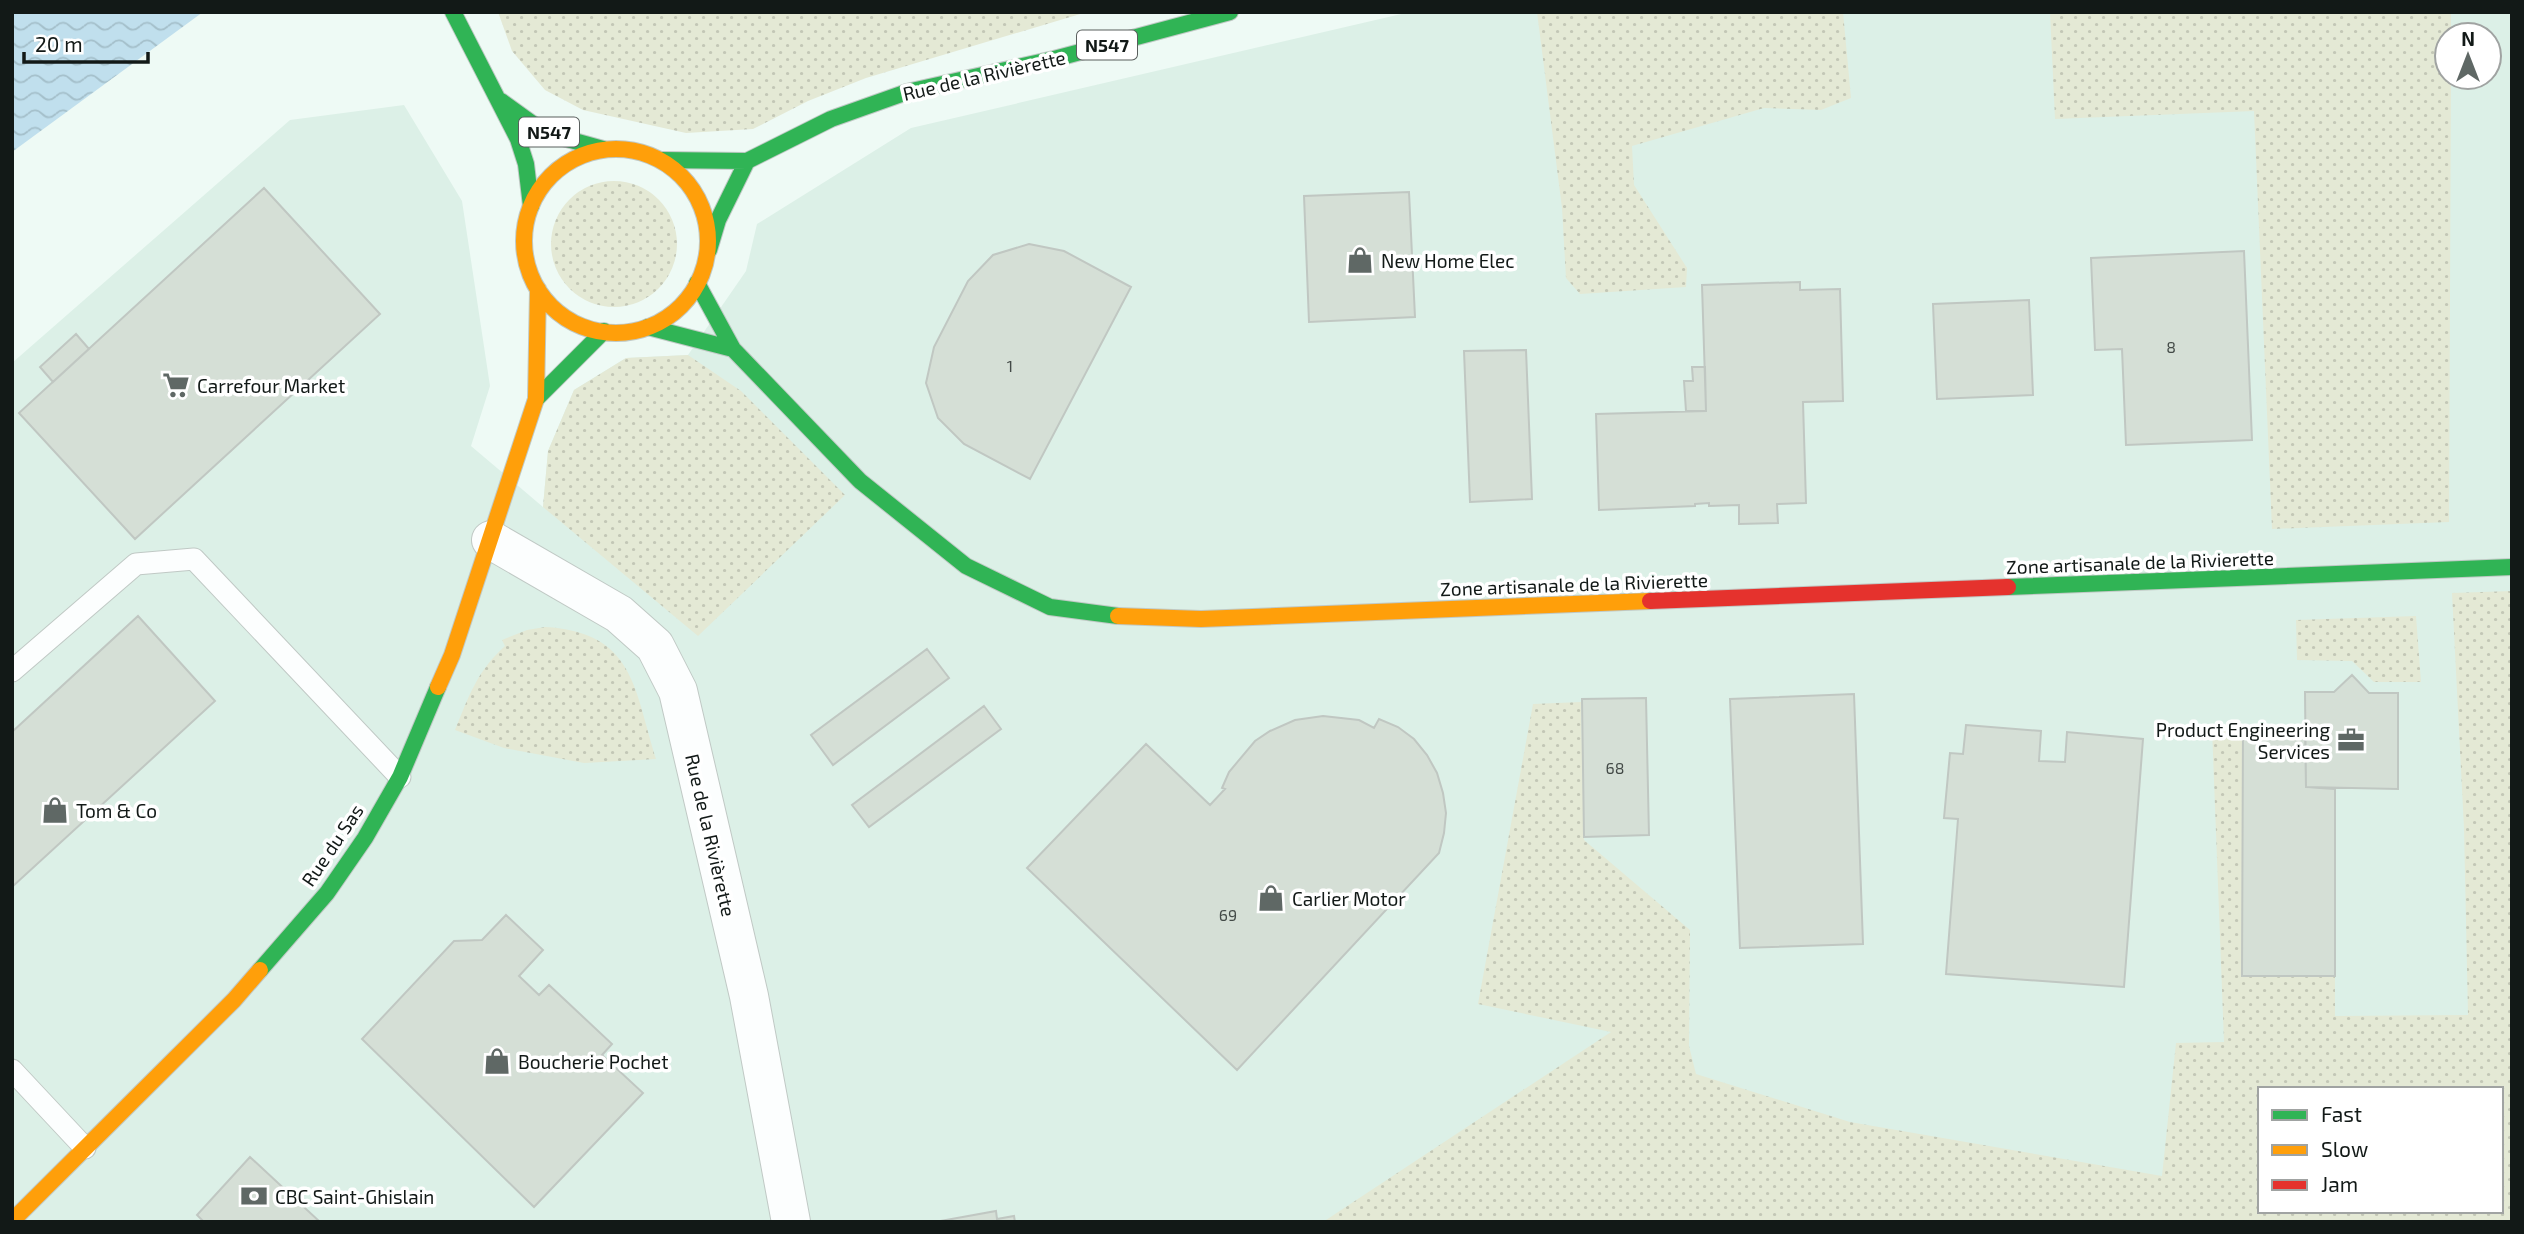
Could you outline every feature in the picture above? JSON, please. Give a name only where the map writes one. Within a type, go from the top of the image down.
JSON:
[{"type":"street","name":"N547","points":[[453,12],[474,56],[502,101],[525,159],[531,206]]},
{"type":"street","name":"Rue de la Rivièrette","points":[[661,160],[747,161],[831,119],[907,92],[1054,59],[1230,12]]},
{"type":"street","name":"N547","points":[[502,101],[537,127],[603,149]]},
{"type":"street","points":[[706,259],[708,233],[700,203],[684,178],[661,160],[633,150],[603,149],[574,158],[550,176],[534,197],[526,222],[524,249],[530,275],[544,298],[563,317],[590,329],[620,333],[648,327],[674,312],[694,290],[706,259],[718,220],[747,161]]},
{"type":"street","name":"Zone artisanale de la Rivierette","points":[[697,283],[733,349],[860,481],[966,566],[1050,607],[1132,618],[1253,617],[2512,568]]},
{"type":"street","name":"Rue du Sas","points":[[12,1221],[233,1000],[327,893],[365,838],[400,777],[452,655],[536,399],[538,289]]},
{"type":"street","points":[[648,327],[733,349]]},
{"type":"street","name":"Rue du Sas","points":[[536,399],[604,331]]},
{"type":"street","name":"Rue de la Rivièrette","points":[[491,540],[619,614],[655,646],[678,691],[749,996],[791,1222]]},
{"type":"lane","points":[[12,671],[136,564],[194,559],[400,777]]},
{"type":"lane","points":[[12,1070],[85,1148]]},
{"type":"shaded area","points":[[498,12],[1087,12],[866,78],[808,101],[753,129],[686,133],[583,110],[545,90],[512,51]]},
{"type":"shaded area","points":[[1410,12],[2512,12],[2512,1222],[12,1222],[12,363],[290,120],[404,105],[462,201],[490,386],[471,446],[543,507],[548,451],[574,390],[626,358],[688,355],[746,271],[757,224],[911,128]]},
{"type":"shaded area","points":[[1537,12],[1843,12],[1851,98],[1821,110],[1764,108],[1632,146],[1634,185],[1687,268],[1686,287],[1580,294],[1566,278],[1562,208]]},
{"type":"shaded area","points":[[2050,12],[2451,12],[2451,21],[2433,21],[2433,91],[2451,91],[2449,522],[2272,529],[2254,111],[2055,119]]},
{"type":"shaded area","points":[[614,181],[638,186],[658,200],[672,220],[677,244],[672,268],[658,288],[638,302],[614,307],[590,302],[570,288],[556,268],[551,244],[556,220],[570,200],[590,186]]},
{"type":"shaded area","points":[[688,355],[741,391],[845,495],[698,636],[543,507],[548,451],[574,390],[626,358]]},
{"type":"shaded area","points":[[2512,591],[2512,1222],[1323,1222],[1611,1032],[1478,1004],[1533,704],[1581,702],[1584,840],[1690,930],[1689,1046],[1696,1074],[1850,1122],[2162,1176],[2176,1043],[2224,1042],[2212,728],[2243,728],[2243,976],[2335,976],[2335,1016],[2468,1015],[2464,828],[2452,593]]},
{"type":"shaded area","points":[[2416,616],[2421,682],[2374,682],[2352,661],[2297,660],[2296,620]]},
{"type":"shaded area","points":[[545,627],[574,631],[597,640],[613,652],[626,668],[635,687],[656,759],[584,763],[504,748],[455,730],[481,675],[505,646],[502,640],[527,630]]},
{"type":"water","points":[[12,12],[203,12],[12,152]]},
{"type":"building","name":"Carrefour Market","points":[[264,188],[380,314],[135,539],[19,413]]},
{"type":"building","points":[[1409,192],[1415,317],[1309,322],[1304,196]]},
{"type":"building","points":[[1029,244],[1064,251],[1131,287],[1030,479],[964,444],[938,418],[926,383],[934,347],[968,281],[993,255]]},
{"type":"building","points":[[2244,251],[2252,440],[2126,445],[2122,349],[2095,350],[2091,258]]},
{"type":"building","points":[[1800,282],[1800,290],[1840,289],[1843,401],[1803,402],[1806,503],[1777,504],[1778,523],[1739,524],[1739,505],[1709,506],[1709,503],[1695,506],[1599,510],[1596,414],[1706,411],[1702,285]]},
{"type":"building","points":[[2029,300],[2033,395],[1937,399],[1933,304]]},
{"type":"building","points":[[76,334],[89,349],[53,382],[40,367]]},
{"type":"building","points":[[1526,350],[1532,499],[1470,502],[1464,351]]},
{"type":"building","points":[[1692,367],[1705,367],[1706,411],[1686,411],[1684,381],[1693,381]]},
{"type":"building","name":"Tom & Co","points":[[138,616],[215,701],[12,887],[12,732]]},
{"type":"building","points":[[927,649],[949,678],[833,765],[811,735]]},
{"type":"building","points":[[2352,675],[2369,693],[2398,693],[2398,789],[2306,787],[2305,692],[2334,692]]},
{"type":"building","points":[[1854,694],[1863,944],[1740,948],[1730,699]]},
{"type":"building","points":[[1646,698],[1649,835],[1584,837],[1582,699]]},
{"type":"building","points":[[984,706],[1001,729],[869,827],[852,805]]},
{"type":"building","points":[[1323,716],[1359,720],[1374,728],[1379,719],[1398,727],[1414,739],[1437,773],[1446,813],[1444,833],[1439,853],[1237,1070],[1027,868],[1146,744],[1210,805],[1225,789],[1222,788],[1229,772],[1255,741],[1295,720]]},
{"type":"building","points":[[1966,725],[2041,731],[2039,761],[2065,762],[2067,732],[2143,739],[2124,987],[1946,974],[1958,819],[1944,818],[1950,753],[1963,754]]},
{"type":"building","points":[[2305,727],[2306,787],[2335,789],[2335,976],[2242,976],[2243,728]]},
{"type":"building","name":"Boucherie Pochet","points":[[506,915],[543,950],[519,976],[539,995],[549,985],[612,1044],[602,1055],[643,1093],[534,1207],[362,1039],[454,941],[482,940]]},
{"type":"building","name":"CBC Saint-Ghislain","points":[[250,1157],[320,1222],[204,1222],[197,1215]]},
{"type":"building","points":[[996,1211],[997,1219],[1014,1216],[1015,1222],[935,1222]]},
{"type":"traffic: fast","points":[[453,12],[518,139],[526,164],[531,206]]},
{"type":"traffic: fast","points":[[661,160],[747,161],[831,119],[907,92],[1054,59],[1230,12]]},
{"type":"traffic: fast","points":[[501,101],[537,127],[560,137],[603,149]]},
{"type":"traffic: fast","points":[[709,250],[718,220],[747,161]]},
{"type":"traffic: fast","points":[[697,283],[733,349],[860,481],[966,566],[1050,607],[1118,616]]},
{"type":"traffic: fast","points":[[648,327],[733,349]]},
{"type":"traffic: fast","points":[[536,399],[604,331]]},
{"type":"traffic: fast","points":[[2008,587],[2512,567]]},
{"type":"traffic: fast","points":[[260,970],[327,893],[365,838],[400,777],[438,687]]},
{"type":"traffic: slow","points":[[616,149],[651,156],[681,176],[701,206],[708,241],[701,276],[681,306],[651,326],[616,333],[581,326],[551,306],[531,276],[524,241],[531,206],[551,176],[581,156],[616,149]]},
{"type":"traffic: slow","points":[[438,687],[452,655],[536,399],[538,289]]},
{"type":"traffic: slow","points":[[1118,616],[1201,619],[1650,601]]},
{"type":"traffic: slow","points":[[12,1221],[234,1000],[260,970]]},
{"type":"traffic: jam","points":[[1650,601],[2008,587]]},
{"type":"place","name":"New Home Elec","points":[[1360,260]]},
{"type":"place","name":"Carrefour Market","points":[[176,385]]},
{"type":"place","name":"Product Engineering Services","points":[[2351,740]]},
{"type":"place","name":"Tom & Co","points":[[55,810]]},
{"type":"place","name":"Carlier Motor","points":[[1271,898]]},
{"type":"place","name":"Boucherie Pochet","points":[[497,1061]]},
{"type":"place","name":"CBC Saint-Ghislain","points":[[254,1196]]}]
